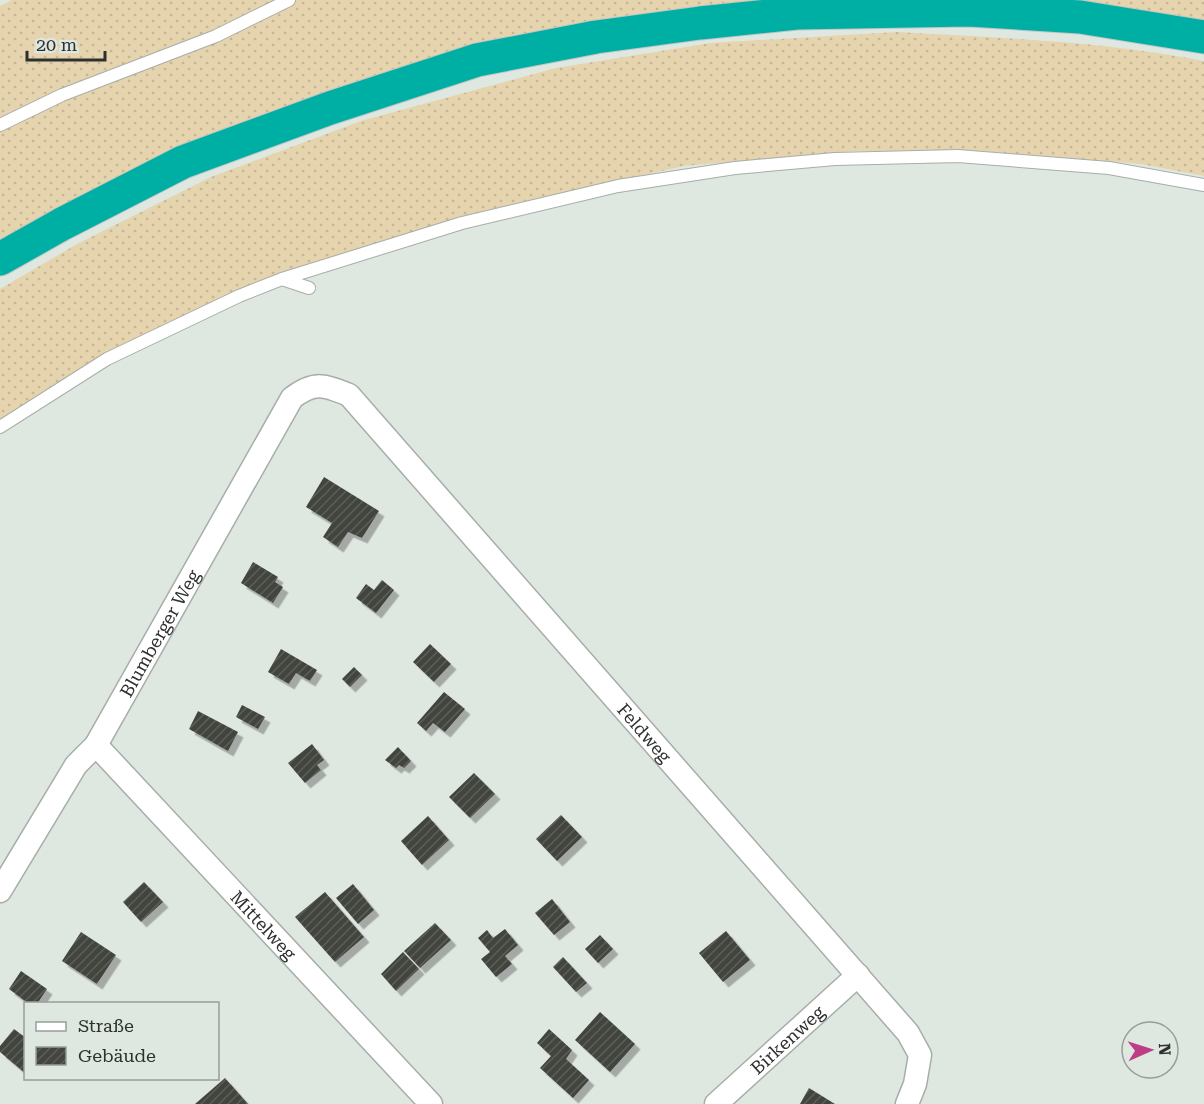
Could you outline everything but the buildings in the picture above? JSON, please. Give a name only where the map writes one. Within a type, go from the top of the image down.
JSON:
[{"type":"highway","points":[[0,259],[62,224],[183,162],[330,108],[477,60],[585,39],[700,23],[797,13],[969,10],[1080,17],[1204,37]]},
{"type":"street","name":"Blumberger Weg","points":[[0,891],[76,765],[96,746],[292,399],[303,390],[324,385]]},
{"type":"street","name":"Feldweg","points":[[324,385],[349,395],[908,1033],[920,1055],[915,1084],[907,1104]]},
{"type":"street","name":"Mittelweg","points":[[96,746],[431,1104]]},
{"type":"street","name":"Birkenweg","points":[[716,1104],[858,975]]},
{"type":"lane","points":[[0,125],[62,95],[216,36],[288,0]]},
{"type":"lane","points":[[0,427],[107,359],[239,296],[282,279],[462,223],[618,186],[735,168],[835,159],[958,156],[1109,168],[1204,185]]},
{"type":"lane","points":[[282,279],[309,288]]},
{"type":"shaded area","points":[[12,0],[792,0],[574,27],[0,245],[0,6]]},
{"type":"shaded area","points":[[1019,0],[1204,0],[1204,22]]},
{"type":"shaded area","points":[[897,32],[1090,45],[1204,61],[1204,176],[1141,164],[981,151],[853,151],[684,166],[541,198],[282,272],[101,356],[0,420],[0,289],[77,244],[211,177],[361,121],[556,68],[711,43]]}]
